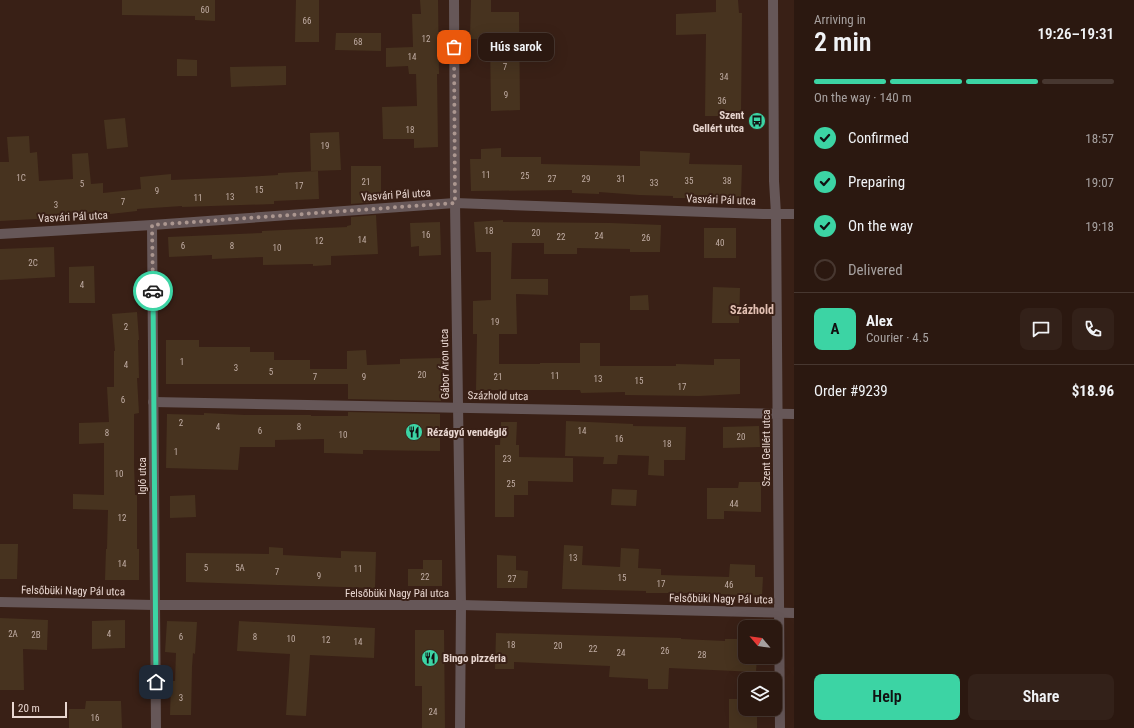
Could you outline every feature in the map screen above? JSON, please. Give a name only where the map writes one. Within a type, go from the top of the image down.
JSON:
[{"type":"street","name":"Gábor Áron utca","points":[[454,0],[455,203],[461,605],[460,728]]},
{"type":"street","name":"Szent Gellért utca","points":[[773,0],[780,728]]},
{"type":"street","name":"Vasvári Pál utca","points":[[0,234],[152,225],[455,203],[794,214]]},
{"type":"street","name":"Igló utca","points":[[152,225],[156,728]]},
{"type":"street","name":"Százhold utca","points":[[153,402],[794,414]]},
{"type":"street","name":"Felsőbüki Nagy Pál utca","points":[[0,602],[154,605],[461,605],[794,613]]},
{"type":"building","points":[[122,0],[215,0],[215,21],[195,20],[195,16],[122,15]]},
{"type":"building","points":[[296,0],[319,0],[319,42],[295,42]]},
{"type":"building","points":[[420,0],[438,0],[438,147],[414,148],[414,139],[383,139],[382,107],[417,106],[416,74],[409,74],[408,66],[386,67],[386,48],[413,47],[412,14],[421,14]]},
{"type":"building","points":[[471,0],[491,0],[491,12],[519,12],[520,110],[491,111],[490,39],[470,39]]},
{"type":"building","points":[[716,0],[738,0],[739,13],[742,13],[741,116],[705,116],[706,34],[676,35],[676,14],[716,12]]},
{"type":"building","points":[[336,33],[381,33],[381,51],[335,50]]},
{"type":"building","points":[[177,59],[197,60],[197,76],[177,76]]},
{"type":"building","points":[[286,66],[286,85],[231,87],[230,67]]},
{"type":"building","points":[[125,118],[128,147],[107,149],[104,120]]},
{"type":"building","points":[[339,132],[341,170],[311,171],[310,133]]},
{"type":"building","points":[[29,136],[30,153],[37,152],[39,181],[73,179],[72,154],[88,153],[91,184],[103,183],[103,193],[141,189],[140,177],[171,174],[171,180],[278,175],[278,173],[318,171],[319,199],[274,201],[274,204],[182,206],[137,209],[137,211],[110,214],[110,212],[71,215],[71,217],[0,221],[0,162],[9,162],[7,137]]},
{"type":"building","points":[[501,148],[501,157],[541,157],[541,164],[640,166],[640,151],[690,153],[689,164],[742,165],[741,198],[673,198],[673,196],[599,192],[599,194],[572,193],[572,190],[471,191],[470,159],[481,159],[481,149]]},
{"type":"building","points":[[351,166],[381,166],[381,198],[376,198],[376,202],[351,204]]},
{"type":"building","points":[[376,215],[378,254],[331,256],[331,265],[263,265],[263,257],[212,259],[212,255],[169,257],[168,237],[262,233],[262,231],[347,227],[351,225],[351,217]]},
{"type":"building","points":[[503,220],[503,222],[661,225],[660,252],[630,252],[630,249],[577,248],[577,254],[544,254],[544,243],[512,243],[511,279],[548,279],[548,295],[516,294],[517,334],[499,334],[499,364],[580,363],[580,343],[600,343],[600,366],[676,366],[676,364],[714,365],[714,359],[740,359],[740,394],[699,396],[625,395],[625,392],[581,393],[580,390],[476,390],[477,334],[473,334],[473,301],[491,300],[491,252],[476,252],[474,222]]},
{"type":"building","points":[[440,222],[441,255],[419,256],[419,246],[411,247],[410,223]]},
{"type":"building","points":[[704,228],[736,228],[736,258],[704,258]]},
{"type":"building","points":[[54,247],[55,277],[0,280],[0,249]]},
{"type":"building","points":[[94,266],[95,303],[69,303],[69,267]]},
{"type":"building","points":[[713,287],[740,288],[739,323],[712,323]]},
{"type":"building","points":[[648,295],[649,310],[630,310],[630,296]]},
{"type":"building","points":[[137,312],[139,340],[139,378],[137,378],[139,413],[134,414],[134,464],[135,495],[137,495],[137,549],[139,549],[139,580],[105,580],[108,510],[73,509],[73,494],[104,495],[104,443],[79,444],[79,423],[109,422],[107,387],[114,387],[115,351],[112,314]]},
{"type":"building","points":[[166,340],[199,340],[199,347],[250,347],[250,352],[274,352],[274,360],[310,360],[310,369],[347,369],[347,351],[366,350],[367,365],[400,364],[400,359],[442,358],[443,390],[441,390],[441,401],[348,399],[348,384],[166,384]]},
{"type":"building","points":[[348,412],[440,414],[440,451],[363,450],[363,454],[324,453],[324,439],[275,440],[275,447],[240,447],[238,470],[166,468],[167,414],[204,415],[204,413],[348,416]]},
{"type":"building","points":[[566,421],[633,424],[633,426],[686,427],[685,460],[664,460],[664,476],[648,475],[649,456],[618,455],[617,464],[603,464],[604,457],[565,456]]},
{"type":"building","points":[[501,422],[517,422],[516,445],[519,445],[519,457],[573,458],[573,482],[528,481],[528,495],[514,495],[514,517],[495,517],[495,445],[500,445]]},
{"type":"building","points":[[759,426],[760,447],[723,448],[723,427]]},
{"type":"building","points":[[739,482],[761,482],[761,512],[724,511],[724,519],[707,519],[707,488],[738,488]]},
{"type":"building","points":[[612,489],[637,490],[636,506],[611,505]]},
{"type":"building","points":[[195,495],[196,517],[170,518],[170,496]]},
{"type":"building","points":[[0,544],[18,544],[17,579],[0,579]]},
{"type":"building","points":[[564,545],[583,546],[582,565],[620,567],[621,548],[639,549],[638,568],[661,569],[661,575],[729,577],[730,564],[755,565],[755,577],[763,577],[762,596],[562,589]]},
{"type":"building","points":[[269,547],[283,548],[283,555],[341,558],[341,551],[376,552],[375,588],[186,582],[186,553],[269,554]]},
{"type":"building","points":[[497,555],[516,556],[516,570],[528,571],[527,588],[497,588]]},
{"type":"building","points":[[423,560],[442,560],[442,586],[408,586],[408,569],[423,569]]},
{"type":"building","points":[[0,618],[48,620],[47,650],[23,649],[24,690],[0,690]]},
{"type":"building","points":[[125,620],[125,648],[92,649],[92,621]]},
{"type":"building","points":[[167,621],[197,622],[195,654],[193,653],[192,667],[191,715],[170,715],[171,681],[175,681],[176,653],[165,652]]},
{"type":"building","points":[[239,621],[375,628],[374,658],[310,655],[306,716],[286,715],[290,654],[237,651]]},
{"type":"building","name":"Bingo pizzéria","points":[[415,630],[444,630],[445,728],[422,728],[422,686],[415,686]]},
{"type":"building","points":[[496,633],[681,638],[725,641],[725,639],[738,639],[738,664],[757,664],[756,672],[669,668],[668,689],[648,689],[648,679],[609,677],[610,666],[514,662],[514,669],[495,669]]},
{"type":"building","points":[[729,699],[738,699],[738,716],[757,716],[757,728],[729,728]]},
{"type":"building","points":[[86,701],[121,701],[122,728],[69,728],[69,709],[85,709]]},
{"type":"way so far","points":[[153,291],[152,225],[455,203],[454,47]]},
{"type":"place","name":"Hús sarok","points":[[454,47]]},
{"type":"place","name":"Szent Gellért utca","points":[[757,121]]},
{"type":"place","name":"Rézágyú vendéglő","points":[[414,432]]},
{"type":"place","name":"Bingo pizzéria","points":[[430,658]]},
{"type":"district","name":"Százhold","points":[[752,310]]},
{"type":"route","points":[[153,291],[154,605],[156,682]]}]
